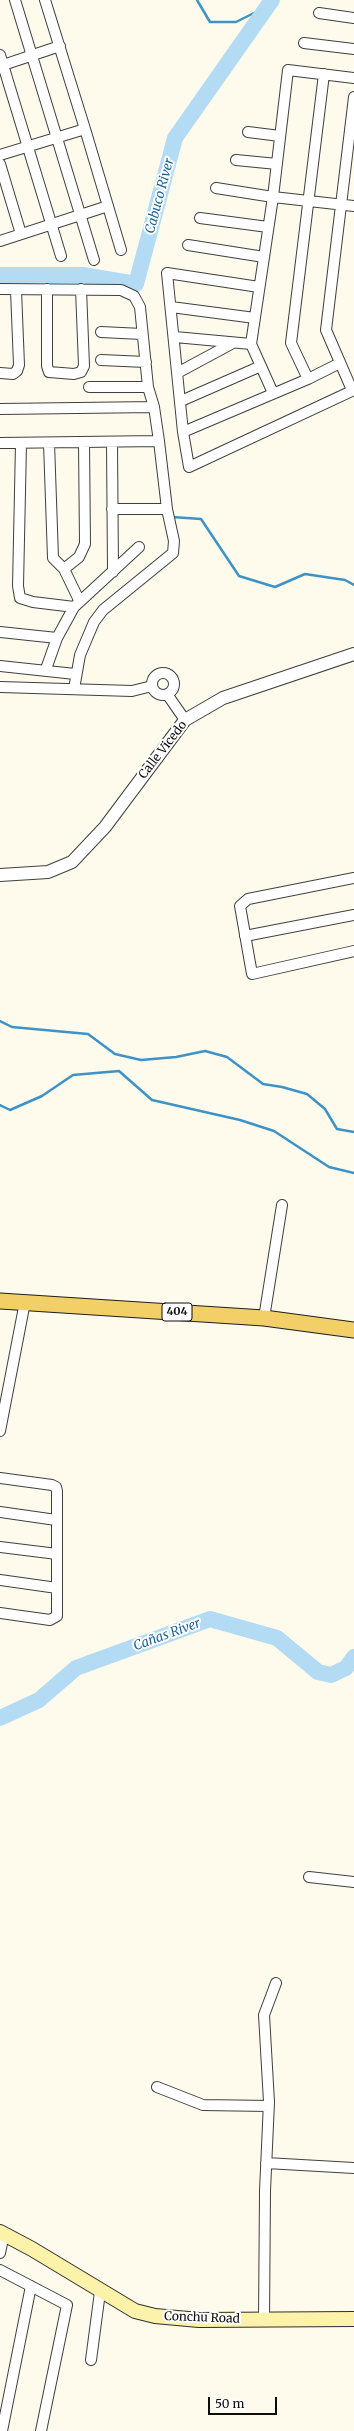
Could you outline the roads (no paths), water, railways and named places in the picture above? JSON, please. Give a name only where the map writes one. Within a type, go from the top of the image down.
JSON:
[{"type":"main road","name":"404","points":[[0,1300],[264,1318],[354,1330]]},
{"type":"main road","name":"Conchu Road","points":[[2,2233],[32,2248],[100,2292],[135,2311],[155,2316],[199,2320],[354,2319]]},
{"type":"street","points":[[15,0],[94,260]]},
{"type":"street","points":[[44,0],[60,46],[122,250]]},
{"type":"street","points":[[319,13],[354,18]]},
{"type":"street","points":[[304,43],[354,48]]},
{"type":"street","points":[[60,46],[32,55],[1,62],[61,256]]},
{"type":"street","points":[[273,393],[251,344],[273,197],[288,70],[354,78]]},
{"type":"street","points":[[308,379],[291,343],[324,74]]},
{"type":"street","points":[[259,287],[167,273],[179,372],[183,432],[189,468],[353,390],[326,330],[354,97]]},
{"type":"street","points":[[0,155],[85,129]]},
{"type":"street","points":[[248,132],[280,136]]},
{"type":"street","points":[[236,160],[277,164]]},
{"type":"street","points":[[0,164],[21,234]]},
{"type":"street","points":[[216,188],[273,197],[354,206]]},
{"type":"street","points":[[0,241],[108,206]]},
{"type":"street","points":[[200,218],[268,228]]},
{"type":"street","points":[[188,245],[264,257]]},
{"type":"street","points":[[0,289],[122,290],[134,296],[140,307],[148,387],[154,406],[167,509],[174,541],[173,553],[103,610],[94,622],[80,655],[74,689]]},
{"type":"street","points":[[47,290],[47,366],[50,372],[74,374],[81,372],[84,366],[81,289]]},
{"type":"street","points":[[0,373],[13,374],[17,371],[19,365],[16,290]]},
{"type":"street","points":[[171,307],[255,318]]},
{"type":"street","points":[[101,332],[142,334]]},
{"type":"street","points":[[175,337],[231,344],[251,344]]},
{"type":"street","points":[[179,372],[231,344]]},
{"type":"street","points":[[101,360],[146,362]]},
{"type":"street","points":[[183,432],[308,379],[340,363]]},
{"type":"street","points":[[181,401],[261,366]]},
{"type":"street","points":[[89,386],[148,387]]},
{"type":"street","points":[[0,409],[154,406]]},
{"type":"street","points":[[0,443],[112,443],[159,441]]},
{"type":"street","points":[[49,443],[53,558],[64,568],[77,604]]},
{"type":"street","points":[[64,568],[79,557],[85,544],[84,443]]},
{"type":"street","points":[[112,443],[113,572]]},
{"type":"street","points":[[21,444],[18,586],[20,598],[33,602],[77,604]]},
{"type":"street","points":[[112,508],[167,509]]},
{"type":"street","points":[[46,669],[57,638],[77,604],[139,547]]},
{"type":"street","points":[[0,632],[57,638]]},
{"type":"street","name":"Calle Vicedo","points":[[0,875],[48,872],[72,862],[105,826],[185,720],[223,698],[354,654]]},
{"type":"street","points":[[0,666],[46,669],[76,674]]},
{"type":"street","points":[[168,673],[174,683],[172,690],[167,694],[158,694],[152,686],[152,681],[156,674],[168,673]]},
{"type":"street","points":[[0,687],[132,691],[152,686]]},
{"type":"street","points":[[167,694],[185,720]]},
{"type":"street","points":[[354,878],[248,899],[240,906],[252,974],[354,951]]},
{"type":"street","points":[[245,936],[354,915]]},
{"type":"street","points":[[264,1318],[282,1205]]},
{"type":"street","points":[[0,1431],[5,1386],[25,1302]]},
{"type":"street","points":[[0,1478],[56,1487],[57,1616],[54,1619],[0,1613]]},
{"type":"street","points":[[0,1512],[56,1520]]},
{"type":"street","points":[[0,1547],[57,1554]]},
{"type":"street","points":[[0,1580],[57,1588]]},
{"type":"street","points":[[309,1877],[354,1882]]},
{"type":"street","points":[[264,2320],[266,2163],[269,2106],[264,2015],[276,1983]]},
{"type":"street","points":[[157,2087],[203,2104],[269,2106]]},
{"type":"street","points":[[266,2163],[354,2168]]},
{"type":"street","points":[[0,2253],[2,2233]]},
{"type":"street","points":[[0,2270],[66,2305],[41,2431]]},
{"type":"street","points":[[2,2431],[31,2286]]},
{"type":"street","points":[[91,2360],[100,2292]]},
{"type":"waterway","points":[[197,0],[210,22],[236,22],[268,6]]},
{"type":"waterway","name":"Cabuco River","points":[[0,275],[83,275],[136,284],[175,138],[272,0]]},
{"type":"waterway","points":[[172,517],[201,519],[239,576],[275,587],[305,574],[345,580],[354,585]]},
{"type":"waterway","points":[[0,1021],[12,1027],[88,1034],[115,1054],[141,1060],[176,1057],[205,1051],[227,1057],[263,1084],[282,1087],[307,1094],[325,1109],[337,1129],[354,1132]]},
{"type":"waterway","points":[[0,1105],[10,1110],[42,1096],[73,1075],[119,1071],[152,1100],[240,1120],[274,1131],[329,1167],[354,1173]]},
{"type":"waterway","name":"Cañas River","points":[[0,1718],[39,1700],[76,1668],[210,1619],[277,1638],[318,1672],[331,1675],[346,1668],[354,1657]]}]
